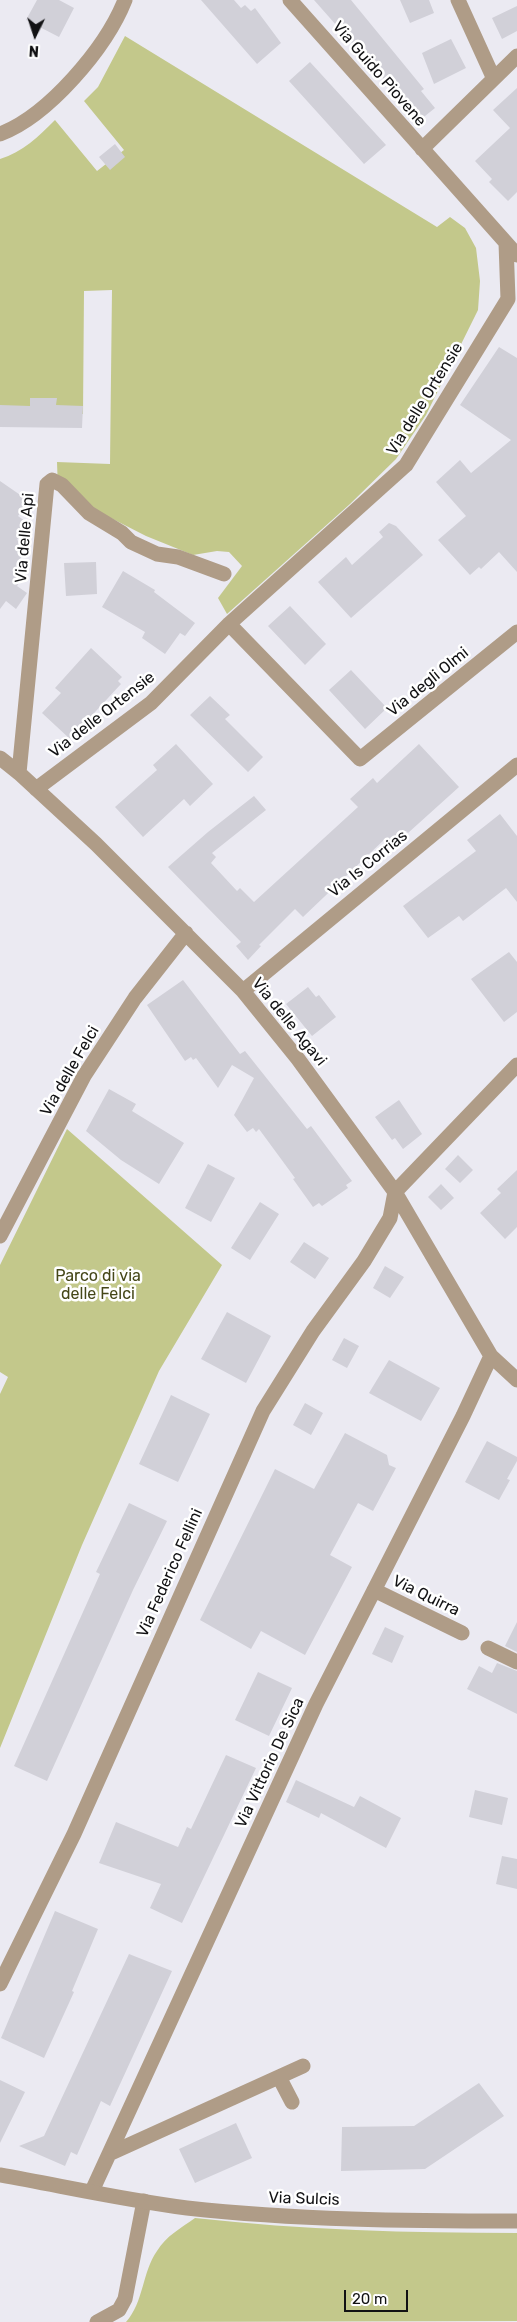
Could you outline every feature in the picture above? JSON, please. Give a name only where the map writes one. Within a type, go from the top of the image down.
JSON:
[{"type":"street","points":[[0,134],[16,128],[50,101],[72,80],[94,54],[125,0]]},
{"type":"street","name":"Via Guido Piovene","points":[[290,0],[422,150],[512,238],[517,255]]},
{"type":"street","points":[[458,0],[493,78]]},
{"type":"street","points":[[422,150],[517,56]]},
{"type":"street","name":"Via delle Ortensie","points":[[36,789],[151,703],[229,624],[406,465],[508,299],[512,238]]},
{"type":"street","name":"Via delle Api","points":[[20,773],[47,484],[52,480],[62,484],[89,513],[122,533],[130,542],[158,554],[178,557],[224,574]]},
{"type":"street","name":"Via degli Olmi","points":[[229,624],[360,759],[517,632]]},
{"type":"street","name":"Via delle Agavi","points":[[0,758],[20,773],[186,933],[243,991],[298,1059],[395,1192],[491,1356],[517,1380]]},
{"type":"street","name":"Via Is Corrias","points":[[243,991],[517,765]]},
{"type":"street","name":"Via delle Felci","points":[[0,1236],[84,1076],[135,998],[186,933]]},
{"type":"street","points":[[395,1192],[517,1065]]},
{"type":"street","name":"Via Federico Fellini","points":[[0,1984],[77,1828],[263,1411],[313,1331],[364,1261],[390,1218],[395,1192]]},
{"type":"street","name":"Via Vittorio De Sica","points":[[92,2191],[312,1713],[463,1416],[491,1356]]},
{"type":"street","name":"Via Quirra","points":[[374,1590],[462,1633]]},
{"type":"street","points":[[488,1648],[517,1662]]},
{"type":"street","points":[[109,2154],[303,2066]]},
{"type":"street","points":[[279,2077],[292,2102]]},
{"type":"street","name":"Via Sulcis","points":[[0,2176],[144,2201],[253,2214],[424,2221],[517,2221]]},
{"type":"street","points":[[97,2322],[119,2310],[125,2299],[144,2201]]},
{"type":"green space","points":[[125,36],[437,227],[450,217],[465,228],[476,248],[480,281],[478,310],[426,415],[396,459],[350,504],[227,614],[218,598],[242,566],[229,552],[217,551],[193,555],[146,536],[58,491],[57,462],[110,464],[112,290],[84,291],[83,414],[0,414],[0,159],[23,148],[55,120],[97,171],[124,150],[84,101],[98,87]]},
{"type":"green space","name":"Parco di via delle Felci","points":[[67,1129],[222,1265],[159,1371],[82,1545],[0,1748],[0,1394],[8,1377],[0,1372],[0,1265]]},
{"type":"green space","points":[[195,2218],[356,2230],[517,2233],[517,2321],[126,2322],[140,2296],[148,2268],[157,2251],[169,2237]]},
{"type":"building","points":[[37,0],[59,0],[74,8],[59,37],[26,20]]},
{"type":"building","points":[[201,0],[234,0],[241,8],[245,5],[251,11],[255,8],[281,43],[257,64]]},
{"type":"building","points":[[314,0],[351,0],[424,89],[421,91],[435,108],[420,120]]},
{"type":"building","points":[[400,0],[429,0],[434,13],[410,23]]},
{"type":"building","points":[[517,6],[517,31],[502,39],[492,18]]},
{"type":"building","points":[[451,39],[466,68],[434,84],[422,53]]},
{"type":"building","points":[[310,62],[386,145],[364,164],[289,81]]},
{"type":"building","points":[[517,88],[517,192],[508,201],[489,182],[492,179],[475,161],[510,128],[493,110]]},
{"type":"building","points":[[115,144],[125,157],[110,170],[99,157]]},
{"type":"building","points":[[499,347],[517,358],[517,572],[499,552],[481,569],[479,567],[470,575],[438,540],[466,516],[436,482],[460,460],[471,473],[511,440],[460,405]]},
{"type":"building","points":[[30,398],[57,398],[56,405],[83,406],[82,428],[0,427],[0,405],[30,406]]},
{"type":"building","points":[[0,481],[29,501],[18,516],[29,524],[17,540],[28,547],[17,563],[28,571],[17,586],[27,593],[16,609],[6,601],[0,609]]},
{"type":"building","points":[[389,523],[396,526],[423,555],[351,618],[318,582],[346,557],[352,565],[383,537],[379,532]]},
{"type":"building","points":[[96,562],[97,594],[66,596],[64,563]]},
{"type":"building","points":[[123,571],[155,590],[154,592],[195,623],[185,636],[180,633],[165,654],[142,638],[145,632],[102,607]]},
{"type":"building","points":[[290,606],[326,644],[305,665],[268,626]]},
{"type":"building","points":[[91,648],[122,677],[118,681],[121,684],[70,739],[42,713],[61,693],[55,688]]},
{"type":"building","points":[[351,670],[387,708],[365,729],[329,690]]},
{"type":"building","points":[[210,696],[230,715],[225,719],[263,757],[248,772],[190,715]]},
{"type":"building","points":[[176,744],[213,784],[190,806],[184,799],[143,837],[115,807],[157,770],[153,765]]},
{"type":"building","points":[[419,744],[459,787],[408,833],[406,831],[391,844],[386,838],[303,917],[295,909],[259,945],[261,946],[248,960],[236,946],[241,942],[168,867],[208,832],[254,796],[266,810],[212,853],[216,857],[211,863],[237,891],[240,888],[254,902],[358,807],[350,799],[373,778],[377,783]]},
{"type":"building","points":[[500,814],[517,836],[517,902],[506,888],[463,921],[459,916],[428,938],[403,906],[476,851],[467,840]]},
{"type":"building","points":[[509,952],[517,962],[517,1012],[504,1022],[471,979]]},
{"type":"building","points":[[183,980],[240,1054],[245,1051],[307,1129],[311,1126],[352,1181],[346,1185],[348,1188],[322,1206],[319,1203],[313,1207],[293,1179],[295,1178],[259,1129],[256,1132],[253,1128],[247,1132],[234,1115],[254,1078],[232,1065],[218,1088],[196,1058],[193,1060],[191,1057],[185,1061],[147,1005]]},
{"type":"building","points":[[308,987],[316,997],[319,995],[336,1017],[312,1036],[286,1004]]},
{"type":"building","points":[[109,1089],[136,1104],[132,1111],[184,1143],[159,1184],[121,1160],[86,1131]]},
{"type":"building","points":[[399,1100],[422,1134],[403,1149],[395,1138],[392,1140],[375,1117]]},
{"type":"building","points":[[458,1155],[473,1170],[460,1183],[445,1169]]},
{"type":"building","points":[[208,1164],[235,1178],[211,1222],[185,1208]]},
{"type":"building","points":[[517,1170],[517,1227],[505,1239],[480,1213],[501,1193],[497,1189]]},
{"type":"building","points":[[441,1184],[454,1198],[441,1210],[428,1197]]},
{"type":"building","points":[[260,1202],[279,1214],[250,1260],[231,1248]]},
{"type":"building","points":[[304,1242],[329,1258],[315,1279],[290,1262]]},
{"type":"building","points":[[385,1266],[404,1277],[390,1298],[373,1288]]},
{"type":"building","points":[[227,1312],[271,1336],[246,1383],[201,1359]]},
{"type":"building","points":[[344,1338],[359,1346],[347,1368],[332,1360]]},
{"type":"building","points":[[389,1360],[440,1388],[421,1421],[369,1393]]},
{"type":"building","points":[[171,1395],[210,1414],[178,1482],[139,1464]]},
{"type":"building","points":[[305,1403],[323,1413],[311,1435],[293,1425]]},
{"type":"building","points":[[345,1433],[387,1455],[389,1465],[396,1468],[373,1511],[358,1503],[330,1555],[352,1567],[305,1655],[261,1631],[251,1649],[200,1620],[275,1469],[314,1489]]},
{"type":"building","points":[[487,1441],[517,1457],[517,1461],[507,1479],[510,1480],[499,1500],[465,1482]]},
{"type":"building","points":[[129,1503],[167,1521],[133,1590],[47,1781],[14,1766],[100,1574],[96,1572]]},
{"type":"building","points":[[517,1622],[517,1652],[505,1646]]},
{"type":"building","points":[[385,1627],[404,1636],[392,1663],[372,1654]]},
{"type":"building","points":[[497,1663],[517,1671],[517,1714],[467,1689],[479,1666],[492,1673]]},
{"type":"building","points":[[258,1672],[292,1688],[269,1736],[235,1720]]},
{"type":"building","points":[[226,1755],[256,1768],[182,1923],[150,1908],[161,1884],[99,1863],[116,1822],[178,1847],[187,1827],[191,1829]]},
{"type":"building","points":[[296,1780],[354,1807],[360,1796],[401,1818],[386,1848],[321,1813],[319,1818],[286,1802]]},
{"type":"building","points":[[475,1790],[508,1798],[502,1825],[469,1817]]},
{"type":"building","points":[[502,1856],[517,1859],[517,1889],[496,1884]]},
{"type":"building","points":[[55,1911],[98,1929],[72,1991],[74,1992],[44,2058],[1,2038]]},
{"type":"building","points":[[129,1954],[172,1971],[110,2106],[101,2101],[77,2155],[71,2152],[65,2166],[19,2146],[44,2136]]},
{"type":"building","points":[[0,2080],[25,2092],[0,2143]]},
{"type":"building","points":[[479,2083],[504,2116],[425,2169],[341,2171],[342,2127],[414,2126]]},
{"type":"building","points":[[236,2123],[252,2158],[195,2183],[179,2149]]}]
